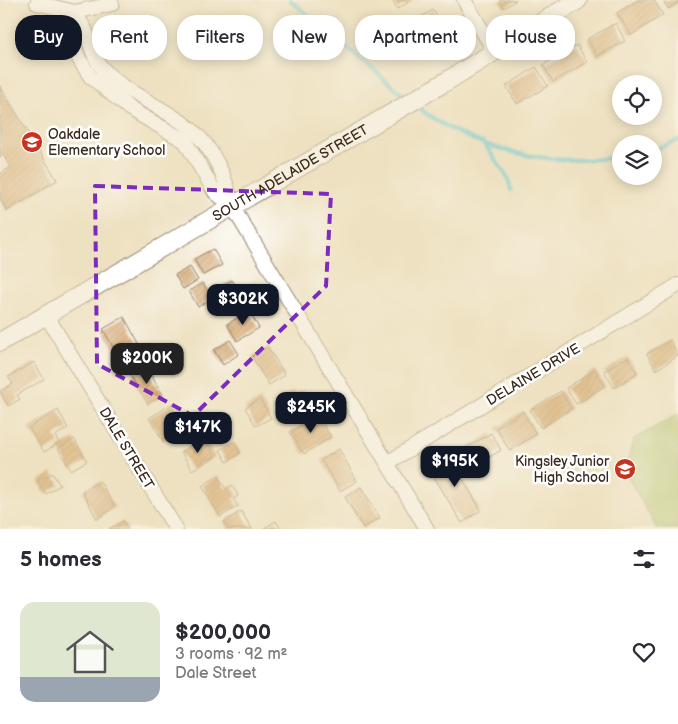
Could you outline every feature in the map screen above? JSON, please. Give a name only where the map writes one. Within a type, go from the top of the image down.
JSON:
[{"type":"street","points":[[464,0],[486,37]]},
{"type":"street","name":"SOUTH ADELAIDE STREET","points":[[554,15],[578,0]]},
{"type":"street","points":[[37,3],[75,12],[112,4]]},
{"type":"street","points":[[75,12],[86,33],[90,50],[103,69],[185,141],[215,192],[232,206],[428,529]]},
{"type":"street","points":[[75,12],[69,31],[79,58],[90,76],[130,108],[157,116]]},
{"type":"street","name":"SOUTH ADELAIDE STREET","points":[[0,342],[486,57]]},
{"type":"street","points":[[110,93],[120,82]]},
{"type":"street","name":"DELAINE DRIVE","points":[[387,463],[678,285]]},
{"type":"street","name":"DALE STREET","points":[[46,315],[176,529]]},
{"type":"highlighted area","points":[[95,186],[331,194],[326,286],[193,416],[97,364]]},
{"type":"green space","points":[[678,414],[678,529],[657,529],[624,470],[634,439]]},
{"type":"building","points":[[392,0],[412,0],[397,9]]},
{"type":"building","points":[[499,0],[516,0],[504,8]]},
{"type":"building","points":[[638,0],[654,0],[663,15],[631,35],[617,13]]},
{"type":"building","points":[[663,0],[678,0],[678,3],[668,9]]},
{"type":"building","points":[[433,10],[436,15],[424,15]]},
{"type":"building","points":[[616,23],[625,41],[597,56],[587,39]]},
{"type":"building","points":[[577,45],[587,62],[553,82],[543,65],[552,60],[575,60],[575,46]]},
{"type":"building","points":[[536,67],[548,86],[517,104],[506,86]]},
{"type":"building","points":[[0,86],[57,180],[7,211],[0,199],[0,174],[11,167],[3,155],[0,157]]},
{"type":"building","points":[[213,249],[222,265],[203,275],[194,259]]},
{"type":"building","points":[[190,267],[198,280],[183,289],[175,275]]},
{"type":"building","points":[[232,280],[244,298],[226,309],[215,290]]},
{"type":"building","points":[[203,283],[212,298],[198,307],[189,291]]},
{"type":"building","points":[[249,311],[259,328],[237,341],[227,324]]},
{"type":"building","points":[[124,317],[139,344],[136,346],[140,353],[122,363],[103,329]]},
{"type":"building","points":[[230,340],[239,354],[223,365],[214,350]]},
{"type":"building","points":[[670,340],[678,356],[656,370],[647,354]]},
{"type":"building","points":[[268,347],[285,375],[269,385],[252,357]]},
{"type":"building","points":[[628,357],[637,373],[614,388],[604,371]]},
{"type":"building","points":[[34,362],[44,379],[17,395],[20,399],[8,406],[0,391],[13,384],[8,377]]},
{"type":"building","points":[[146,367],[163,395],[148,404],[130,376]]},
{"type":"building","points":[[595,370],[605,386],[576,404],[566,388]]},
{"type":"building","points":[[303,390],[314,409],[292,422],[279,400],[293,391],[295,394]]},
{"type":"building","points":[[561,391],[571,409],[541,428],[530,410]]},
{"type":"building","points":[[260,399],[271,418],[256,426],[245,408]]},
{"type":"building","points":[[174,403],[188,426],[163,441],[149,418]]},
{"type":"building","points":[[58,410],[68,428],[55,436],[59,443],[44,452],[29,428]]},
{"type":"building","points":[[523,411],[536,434],[510,451],[496,428]]},
{"type":"building","points":[[199,413],[205,422],[199,425],[194,416]]},
{"type":"building","points":[[318,415],[331,437],[304,454],[290,432]]},
{"type":"building","points":[[491,433],[501,450],[473,467],[463,450]]},
{"type":"building","points":[[204,438],[215,457],[192,470],[181,452]]},
{"type":"building","points":[[74,439],[87,461],[71,470],[58,448]]},
{"type":"building","points":[[234,442],[241,453],[227,462],[220,450]]},
{"type":"building","points":[[339,449],[357,481],[340,491],[321,460]]},
{"type":"building","points":[[448,454],[481,510],[462,523],[428,467]]},
{"type":"building","points":[[52,473],[60,485],[46,494],[38,481]]},
{"type":"building","points":[[218,476],[226,489],[232,485],[238,496],[233,499],[238,506],[220,517],[202,486]]},
{"type":"building","points":[[100,481],[115,507],[97,519],[82,491]]},
{"type":"building","points":[[361,487],[380,518],[363,528],[345,497]]},
{"type":"building","points":[[241,511],[252,529],[228,529],[224,522]]},
{"type":"building","points":[[123,521],[128,529],[109,529]]},
{"type":"building","points":[[276,521],[281,529],[263,529]]},
{"type":"waterway","points":[[290,0],[407,98]]},
{"type":"waterway","points":[[415,105],[437,121],[461,134],[512,152],[567,160],[612,158]]},
{"type":"waterway","points":[[662,147],[678,140]]},
{"type":"waterway","points":[[483,142],[508,178],[511,190]]},
{"type":"place","name":"Oakdale Elementary School","points":[[32,142]]},
{"type":"place","name":"Kingsley Junior High School","points":[[625,469]]}]
